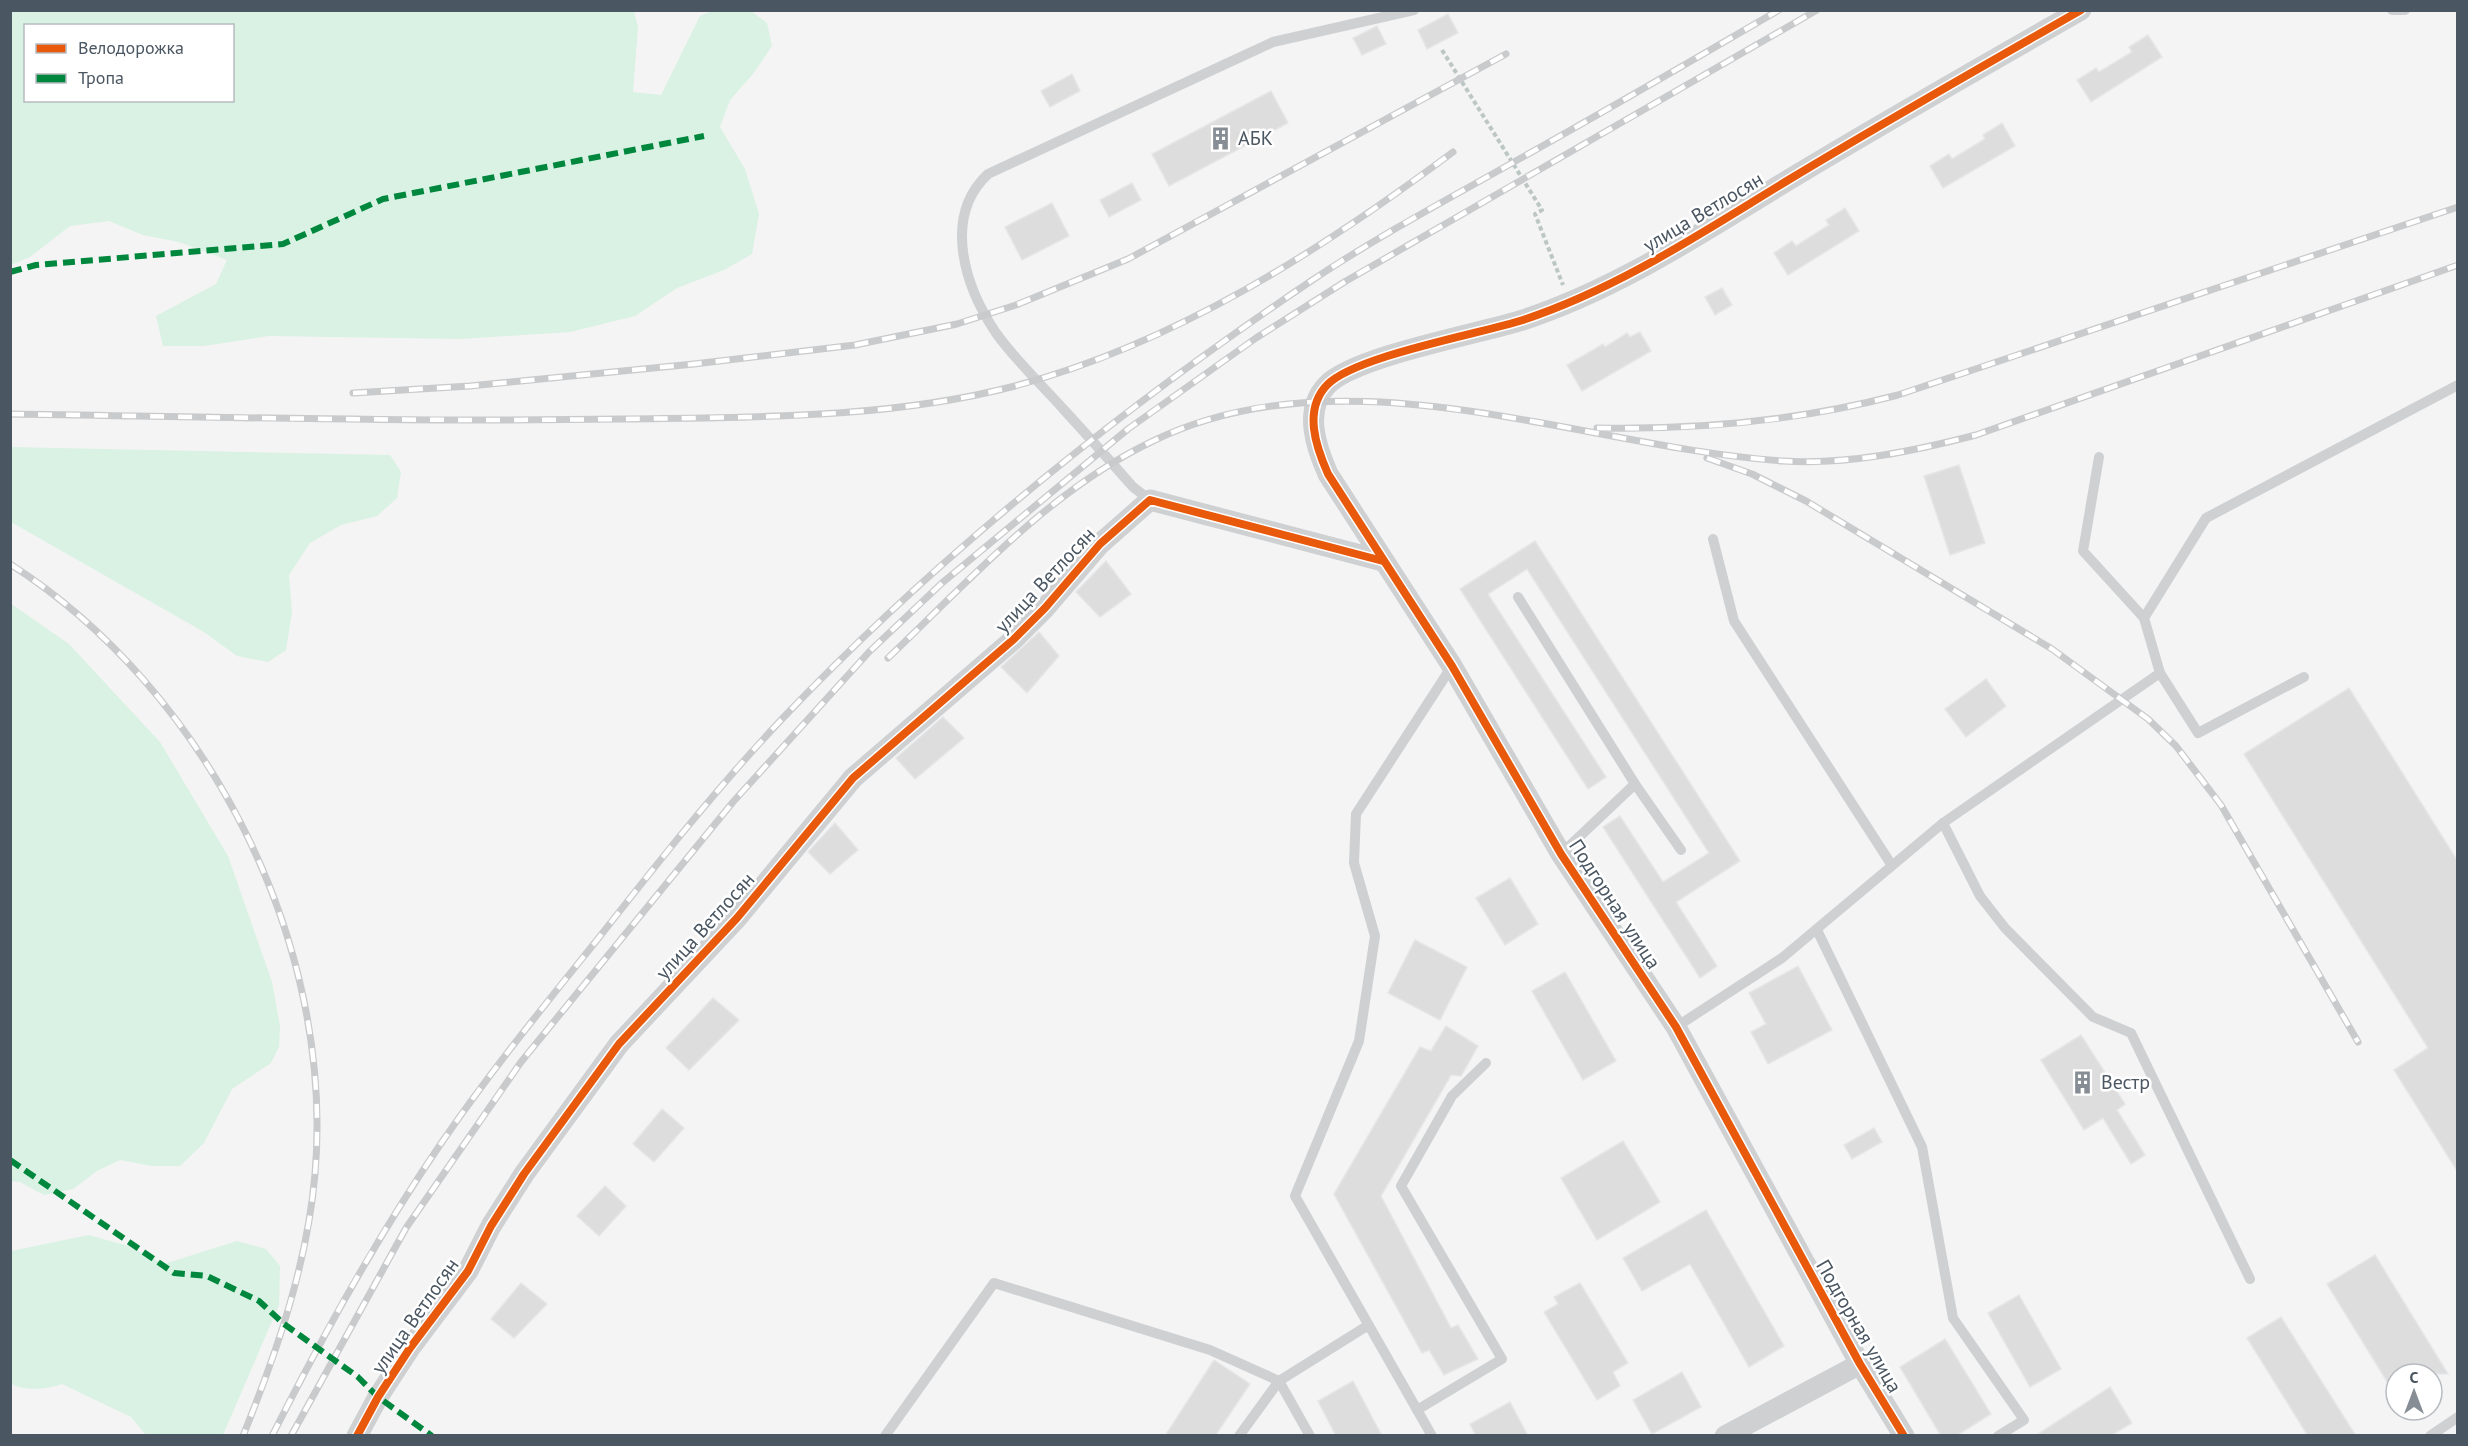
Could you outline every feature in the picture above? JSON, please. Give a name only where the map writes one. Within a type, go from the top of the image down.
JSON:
[{"type":"street","name":"улица Ветлосян","points":[[1322,392],[1335,379],[1354,368],[1515,322],[1570,302],[1651,263],[2081,10]]},
{"type":"street","name":"Подгорная улица","points":[[1322,392],[1313,424],[1317,448],[1328,474],[1452,666],[1562,854],[1676,1027],[1860,1364],[1904,1436]]},
{"type":"street","points":[[1150,500],[1383,561]]},
{"type":"street","name":"улица Ветлосян","points":[[357,1436],[378,1397],[410,1348],[468,1271],[491,1226],[524,1174],[620,1044],[737,918],[853,778],[1014,639],[1045,608],[1100,544],[1150,500]]},
{"type":"street","points":[[1725,1436],[1860,1364]]},
{"type":"lane","points":[[1150,500],[1133,487],[1023,364],[997,334],[986,315],[968,274],[961,233],[963,216],[975,187],[988,174],[1273,42],[1414,10]]},
{"type":"lane","points":[[2392,10],[2405,10]]},
{"type":"lane","points":[[2144,618],[2206,518],[2457,385]]},
{"type":"lane","points":[[2099,457],[2083,551],[2144,618],[2160,673],[2198,733],[2304,677]]},
{"type":"lane","points":[[1713,539],[1734,621],[1891,864]]},
{"type":"lane","points":[[1518,597],[1635,784],[1681,850]]},
{"type":"lane","points":[[1432,1436],[1367,1326],[1295,1196],[1359,1041],[1375,936],[1354,863],[1356,814],[1452,666]]},
{"type":"lane","points":[[1676,1027],[1752,979],[1817,930],[1891,864],[1943,823],[2160,673]]},
{"type":"lane","points":[[1562,854],[1635,784]]},
{"type":"lane","points":[[1943,823],[1980,896],[2005,928],[2093,1017],[2131,1033],[2250,1280]]},
{"type":"lane","points":[[1817,930],[1922,1147],[1953,1318],[2024,1420],[1998,1436]]},
{"type":"lane","points":[[1417,1410],[1502,1359],[1401,1186],[1452,1096],[1486,1063]]},
{"type":"lane","points":[[885,1436],[994,1283],[1210,1350],[1279,1381],[1310,1436]]},
{"type":"lane","points":[[1239,1436],[1279,1381],[1367,1326]]},
{"type":"lane","points":[[2430,1436],[2457,1417]]},
{"type":"path","points":[[1442,50],[1542,210],[1535,214],[1570,302]]},
{"type":"green space","points":[[11,10],[634,11],[638,27],[633,92],[661,95],[700,16],[713,11],[751,11],[767,23],[772,46],[753,74],[730,100],[720,127],[745,169],[759,214],[752,254],[724,270],[677,288],[635,316],[570,332],[461,339],[268,336],[204,346],[163,346],[156,316],[216,284],[227,260],[179,242],[143,235],[109,221],[70,226],[30,257],[11,265]]},
{"type":"green space","points":[[11,447],[390,455],[401,472],[397,498],[377,516],[341,525],[310,543],[289,575],[292,612],[286,650],[268,662],[237,656],[204,632],[11,522]]},
{"type":"green space","points":[[10,603],[69,644],[160,742],[228,856],[272,982],[280,1026],[279,1047],[271,1063],[232,1089],[204,1143],[180,1166],[152,1166],[120,1160],[97,1171],[73,1189],[44,1195],[20,1182],[11,1181]]},
{"type":"green space","points":[[89,1235],[128,1246],[164,1264],[237,1241],[266,1249],[280,1266],[279,1305],[223,1435],[146,1435],[131,1417],[62,1384],[36,1389],[22,1388],[11,1383],[11,1251]]},
{"type":"building","points":[[1448,14],[1458,33],[1427,49],[1418,30]]},
{"type":"building","points":[[1377,26],[1386,44],[1362,55],[1353,38]]},
{"type":"building","points":[[2148,35],[2162,57],[2091,102],[2077,80],[2096,68],[2099,72],[2132,52],[2129,47]]},
{"type":"building","points":[[1072,74],[1080,91],[1050,107],[1041,91]]},
{"type":"building","name":"АБК","points":[[1271,91],[1288,123],[1169,186],[1152,154]]},
{"type":"building","points":[[2002,123],[2015,146],[1943,188],[1930,166],[1949,154],[1952,159],[1985,139],[1983,135]]},
{"type":"building","points":[[1132,183],[1141,200],[1109,217],[1100,200]]},
{"type":"building","points":[[1052,203],[1069,236],[1022,260],[1005,227]]},
{"type":"building","points":[[1845,208],[1859,231],[1788,275],[1774,253],[1792,241],[1796,246],[1829,225],[1826,220]]},
{"type":"building","points":[[1722,288],[1732,305],[1715,315],[1705,297]]},
{"type":"building","points":[[1640,332],[1651,351],[1582,391],[1567,365],[1603,344],[1605,347],[1627,333],[1630,337]]},
{"type":"building","points":[[1959,465],[1985,543],[1950,555],[1924,476]]},
{"type":"building","points":[[1535,541],[1740,861],[1676,902],[1717,966],[1700,978],[1603,827],[1620,816],[1663,882],[1709,853],[1527,569],[1488,594],[1606,777],[1588,789],[1460,589]]},
{"type":"building","points":[[1106,561],[1131,594],[1100,617],[1076,592]]},
{"type":"building","points":[[1039,632],[1059,656],[1027,693],[1001,667]]},
{"type":"building","points":[[1986,679],[2006,706],[1966,737],[1945,709]]},
{"type":"building","points":[[2349,688],[2457,860],[2457,1171],[2394,1070],[2428,1048],[2244,754]]},
{"type":"building","points":[[943,717],[964,738],[915,779],[896,758]]},
{"type":"building","points":[[835,823],[858,850],[830,874],[808,852]]},
{"type":"building","points":[[1510,878],[1538,924],[1505,945],[1476,898]]},
{"type":"building","points":[[1415,940],[1467,967],[1440,1020],[1388,993]]},
{"type":"building","points":[[1798,966],[1832,1030],[1768,1064],[1751,1032],[1766,1024],[1749,993]]},
{"type":"building","points":[[1565,972],[1616,1061],[1583,1080],[1532,991]]},
{"type":"building","points":[[713,998],[739,1020],[689,1070],[666,1048]]},
{"type":"building","points":[[1446,1026],[1478,1046],[1461,1076],[1451,1075],[1381,1196],[1451,1328],[1458,1325],[1478,1359],[1444,1375],[1429,1350],[1422,1353],[1334,1194],[1420,1047],[1431,1051]]},
{"type":"building","name":"Вестр","points":[[2081,1035],[2125,1104],[2117,1110],[2145,1155],[2131,1164],[2103,1118],[2084,1130],[2041,1060]]},
{"type":"building","points":[[662,1109],[684,1128],[654,1162],[633,1144]]},
{"type":"building","points":[[1874,1128],[1882,1142],[1852,1159],[1844,1145]]},
{"type":"building","points":[[1623,1141],[1660,1202],[1597,1240],[1561,1178]]},
{"type":"building","points":[[605,1186],[626,1206],[599,1236],[577,1216]]},
{"type":"building","points":[[1706,1210],[1784,1346],[1749,1367],[1690,1264],[1642,1291],[1623,1258]]},
{"type":"building","points":[[2375,1255],[2441,1362],[2384,1362],[2384,1377],[2327,1284]]},
{"type":"building","points":[[521,1283],[547,1304],[514,1338],[491,1319]]},
{"type":"building","points":[[1580,1283],[1628,1363],[1613,1372],[1620,1386],[1597,1400],[1544,1312],[1558,1304],[1554,1297]]},
{"type":"building","points":[[2019,1295],[2061,1369],[2030,1387],[1988,1313]]},
{"type":"building","points":[[2281,1317],[2356,1436],[2308,1436],[2247,1338]]},
{"type":"building","points":[[1945,1339],[1991,1414],[1956,1436],[1941,1436],[1900,1367]]},
{"type":"building","points":[[1214,1360],[1250,1384],[1215,1436],[1165,1436]]},
{"type":"building","points":[[1682,1372],[1701,1407],[1652,1434],[1633,1400]]},
{"type":"building","points":[[1353,1381],[1382,1436],[1336,1436],[1318,1401]]},
{"type":"building","points":[[2110,1387],[2132,1423],[2110,1436],[2035,1436]]},
{"type":"building","points":[[1510,1402],[1528,1436],[1476,1436],[1470,1424]]},
{"type":"railway","points":[[272,1436],[331,1323],[374,1249],[418,1177],[498,1065],[733,773],[781,720],[904,599],[1034,486],[1101,432],[1170,380],[1336,264],[1779,10]]},
{"type":"railway","points":[[291,1436],[406,1228],[521,1062],[733,802],[869,652],[942,583],[1128,429],[1256,338],[1346,281],[1817,10]]},
{"type":"railway","points":[[353,393],[470,386],[694,364],[855,345],[957,324],[1016,305],[1128,259],[1506,54]]},
{"type":"railway","points":[[10,414],[393,420],[721,418],[870,410],[967,397],[1015,386],[1075,368],[1189,319],[1298,258],[1403,189],[1453,152]]},
{"type":"railway","points":[[1597,428],[1673,427],[1749,422],[1823,411],[1898,395],[2458,207]]},
{"type":"railway","points":[[888,658],[1012,539],[1080,485],[1115,461],[1153,441],[1227,414],[1305,402],[1384,402],[1465,410],[1706,452],[1783,461],[1856,459],[1976,435],[2458,265]]},
{"type":"railway","points":[[1707,458],[1752,474],[1806,501],[2052,649],[2148,719],[2176,746],[2221,805],[2358,1042]]},
{"type":"railway","points":[[10,564],[80,617],[143,679],[198,751],[244,828],[279,912],[303,998],[316,1086],[315,1174],[311,1208],[289,1308],[243,1436]]},
{"type":"marked path","points":[[10,272],[36,265],[283,244],[383,199],[704,136]]},
{"type":"marked path","points":[[10,1160],[174,1273],[207,1276],[259,1301],[284,1324],[358,1377],[378,1397],[432,1436]]},
{"type":"cycle path","points":[[1904,1436],[1860,1364],[1676,1027],[1561,854],[1452,666],[1328,474],[1316,441],[1315,406],[1327,385],[1342,374],[1363,365],[1390,355],[1523,320],[1594,292],[1627,275],[2081,10]]},
{"type":"cycle path","points":[[357,1436],[378,1397],[410,1348],[468,1271],[491,1226],[524,1174],[619,1044],[737,918],[853,778],[1014,639],[1045,608],[1100,544],[1150,500],[1383,561]]},
{"type":"place","name":"АБК","points":[[1220,138]]},
{"type":"place","name":"Вестр","points":[[2083,1082]]}]
